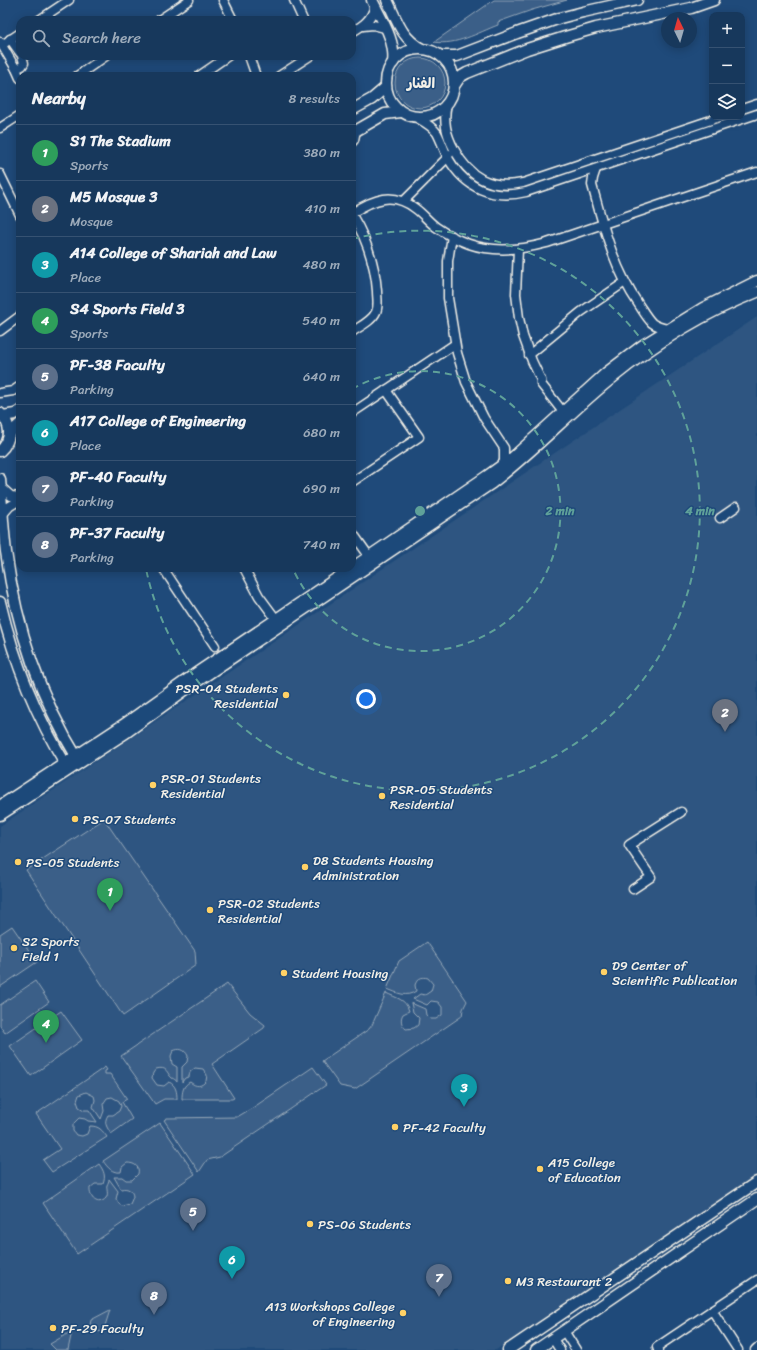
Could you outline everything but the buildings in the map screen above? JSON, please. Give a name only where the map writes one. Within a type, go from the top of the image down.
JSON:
[{"type":"main road","points":[[388,0],[404,35],[409,41],[422,49],[441,56],[450,66],[454,86]]},
{"type":"main road","points":[[441,56],[457,56],[517,32],[560,18],[637,0]]},
{"type":"main road","points":[[373,3],[392,42],[394,50],[392,62],[386,74],[386,87],[390,100],[401,112],[417,118],[424,118],[437,113],[447,104],[454,86],[460,77],[467,72],[526,49],[596,28],[691,8],[714,0]]},
{"type":"main road","points":[[392,62],[409,51],[422,49]]},
{"type":"main road","points":[[356,108],[386,87]]},
{"type":"main road","points":[[356,131],[385,114],[401,112]]},
{"type":"main road","points":[[356,565],[504,464],[606,373],[651,340],[703,308],[757,281]]},
{"type":"main road","points":[[0,806],[78,759],[492,482],[517,464],[611,379],[647,352],[707,315],[757,292]]},
{"type":"main road","points":[[0,452],[7,443],[9,434],[8,425],[2,415],[16,413]]},
{"type":"main road","points":[[9,434],[16,428]]},
{"type":"main road","points":[[0,483],[6,553],[11,583],[27,648],[53,712],[78,759]]},
{"type":"main road","points":[[78,759],[123,726],[346,572]]},
{"type":"main road","points":[[0,602],[9,638],[24,682],[47,733],[67,766]]},
{"type":"main road","points":[[0,815],[67,766]]},
{"type":"main road","points":[[508,1350],[757,1182]]},
{"type":"main road","points":[[536,1350],[757,1199]]},
{"type":"main road","points":[[555,1319],[564,1332]]},
{"type":"main road","points":[[544,1326],[553,1339]]},
{"type":"street","points":[[45,16],[69,0]]},
{"type":"street","points":[[165,16],[189,0]]},
{"type":"street","points":[[223,0],[231,16]]},
{"type":"street","points":[[294,0],[301,16]]},
{"type":"street","points":[[356,30],[363,26],[370,19],[373,3]]},
{"type":"street","points":[[363,26],[373,25],[385,28]]},
{"type":"street","points":[[16,35],[1,44],[17,72]]},
{"type":"street","points":[[10,39],[16,47]]},
{"type":"street","points":[[16,69],[22,66],[24,63],[23,60]]},
{"type":"street","points":[[83,72],[100,60]]},
{"type":"street","points":[[205,72],[222,60]]},
{"type":"street","points":[[250,60],[255,72]]},
{"type":"street","points":[[285,72],[304,60]]},
{"type":"street","points":[[447,104],[445,114],[446,130],[452,145],[463,164],[474,175],[481,179],[504,186],[514,185],[562,170],[711,120]]},
{"type":"street","points":[[745,108],[757,104]]},
{"type":"street","points":[[417,118],[437,133],[456,170],[469,183],[486,191],[503,195],[526,192],[757,114]]},
{"type":"street","points":[[0,128],[16,118]]},
{"type":"street","points":[[404,201],[448,157],[452,145]]},
{"type":"street","points":[[596,169],[592,185],[603,224],[619,271],[651,322],[651,340]]},
{"type":"street","points":[[356,211],[368,203],[378,200],[388,198],[404,201],[435,226],[469,244],[483,248],[504,250],[529,248],[757,172]]},
{"type":"street","points":[[0,174],[16,207]]},
{"type":"street","points":[[578,175],[592,185]]},
{"type":"street","points":[[356,221],[369,250],[375,273],[377,296],[377,307],[373,317],[356,329]]},
{"type":"street","points":[[452,236],[448,261],[448,298],[455,344],[464,375],[474,398],[484,418],[504,448],[504,464]]},
{"type":"street","points":[[518,249],[516,283],[517,304],[523,336],[529,355],[541,380],[541,384],[563,412]]},
{"type":"street","points":[[529,355],[582,312],[625,282]]},
{"type":"street","points":[[0,331],[16,319]]},
{"type":"street","points":[[651,322],[661,328],[669,329]]},
{"type":"street","points":[[356,410],[455,344]]},
{"type":"street","points":[[0,393],[13,391],[16,389]]},
{"type":"street","points":[[356,479],[418,437],[386,390]]},
{"type":"street","points":[[504,448],[520,450]]},
{"type":"street","points":[[0,483],[16,498]]},
{"type":"street","points":[[3,514],[16,500]]},
{"type":"street","points":[[720,518],[736,507]]},
{"type":"street","points":[[356,538],[369,556]]},
{"type":"street","points":[[166,572],[215,646]]},
{"type":"street","points":[[246,572],[259,596],[276,620]]},
{"type":"street","points":[[633,889],[651,877],[629,845],[680,812]]},
{"type":"street","points":[[658,1350],[656,1347],[757,1280]]},
{"type":"street","points":[[712,1310],[738,1350]]},
{"type":"street","points":[[564,1332],[576,1350]]},
{"type":"street","points":[[553,1339],[560,1350]]},
{"type":"shaded area","points":[[494,0],[567,0],[498,22],[498,25],[466,38],[442,43],[434,42]]},
{"type":"shaded area","points":[[415,58],[425,58],[438,65],[445,78],[445,88],[438,101],[425,108],[415,108],[406,104],[399,97],[395,88],[395,78],[399,69],[406,62]]},
{"type":"shaded area","points":[[757,317],[757,1175],[496,1350],[0,1350],[0,826]]},
{"type":"shaded area","points":[[104,819],[195,951],[196,965],[123,1016],[26,870]]},
{"type":"shaded area","name":"S2 Sports Field 1","points":[[12,926],[37,962],[0,987],[0,934]]},
{"type":"shaded area","points":[[427,942],[467,1001],[463,1009],[462,1016],[355,1089],[340,1086],[322,1061],[369,1029],[386,993],[400,999],[408,1007],[409,1011],[403,1014],[401,1020],[406,1029],[414,1028],[418,1025],[419,1018],[413,1012],[411,1003],[425,1009],[426,1015],[430,1019],[436,1019],[442,1015],[442,1007],[438,1002],[431,1001],[427,1005],[413,999],[420,994],[425,995],[431,991],[433,984],[428,978],[423,977],[418,980],[415,985],[416,991],[409,994],[402,994],[387,989],[399,961]]},
{"type":"shaded area","points":[[35,981],[49,1002],[5,1033],[0,1026],[0,1005]]},
{"type":"shaded area","points":[[227,984],[250,1013],[265,1025],[264,1028],[212,1064],[234,1098],[182,1099],[184,1087],[186,1085],[190,1082],[194,1085],[200,1085],[206,1081],[207,1075],[203,1069],[195,1068],[190,1072],[189,1077],[185,1078],[182,1082],[182,1067],[187,1062],[188,1056],[184,1051],[177,1050],[173,1051],[171,1056],[172,1064],[177,1067],[177,1082],[163,1068],[156,1069],[152,1078],[157,1085],[164,1086],[169,1082],[171,1083],[176,1089],[177,1099],[164,1099],[155,1104],[121,1056]]},
{"type":"shaded area","points":[[61,1011],[82,1040],[31,1076],[10,1046]]},
{"type":"shaded area","points":[[105,1067],[107,1070],[105,1071],[105,1074],[110,1074],[127,1099],[122,1102],[132,1119],[111,1134],[106,1125],[106,1120],[108,1115],[113,1115],[119,1111],[121,1106],[119,1101],[112,1097],[107,1098],[103,1104],[104,1111],[101,1119],[93,1107],[95,1100],[94,1096],[86,1092],[79,1095],[77,1101],[79,1107],[84,1110],[89,1110],[97,1122],[79,1118],[73,1124],[73,1131],[76,1135],[82,1136],[87,1134],[90,1126],[93,1126],[104,1132],[107,1137],[52,1172],[43,1160],[60,1149],[36,1114]]},
{"type":"shaded area","points":[[313,1067],[326,1085],[220,1157],[207,1160],[199,1172],[164,1120],[167,1118],[237,1117]]},
{"type":"shaded area","points":[[160,1123],[195,1174],[77,1254],[43,1203],[99,1164],[104,1174],[104,1181],[103,1184],[95,1184],[90,1188],[93,1198],[100,1202],[106,1198],[109,1179],[118,1191],[116,1199],[119,1204],[122,1206],[130,1204],[133,1197],[132,1193],[128,1189],[121,1189],[114,1177],[122,1177],[126,1180],[132,1180],[138,1174],[137,1167],[134,1164],[127,1163],[122,1167],[121,1172],[115,1172],[103,1161]]},
{"type":"shaded area","points":[[110,1310],[103,1332],[89,1330],[91,1320]]},
{"type":"shaded area","points":[[72,1331],[68,1350],[56,1350],[50,1344]]},
{"type":"place","name":"PSR-04 Students Residential","points":[[286,695]]},
{"type":"place","name":"M5 Mosque 3","points":[[725,732]]},
{"type":"place","name":"PSR-01 Students Residential","points":[[153,785]]},
{"type":"place","name":"PSR-05 Students Residential","points":[[382,796]]},
{"type":"place","name":"PS-07 Students","points":[[75,819]]},
{"type":"place","name":"PS-05 Students","points":[[18,862]]},
{"type":"place","name":"D8 Students Housing Administration","points":[[305,867]]},
{"type":"place","name":"PSR-02 Students Residential","points":[[210,910]]},
{"type":"place","name":"S1 The Stadium","points":[[110,911]]},
{"type":"place","name":"S2 Sports Field 1","points":[[14,948]]},
{"type":"place","name":"D9 Center of Scientific Publication","points":[[604,972]]},
{"type":"place","name":"Student Housing","points":[[284,973]]},
{"type":"place","name":"S4 Sports Field 3","points":[[46,1043]]},
{"type":"place","name":"A14 College of Shariah and Law","points":[[464,1107]]},
{"type":"place","name":"PF-42 Faculty","points":[[395,1127]]},
{"type":"place","name":"A15 College of Education","points":[[540,1169]]},
{"type":"place","name":"PS-06 Students","points":[[310,1224]]},
{"type":"place","name":"PF-38 Faculty","points":[[193,1231]]},
{"type":"place","name":"A17 College of Engineering","points":[[232,1279]]},
{"type":"place","name":"M3 Restaurant 2","points":[[508,1281]]},
{"type":"place","name":"PF-40 Faculty","points":[[439,1297]]},
{"type":"place","name":"A13 Workshops College of Engineering","points":[[403,1313]]},
{"type":"place","name":"PF-37 Faculty","points":[[154,1315]]},
{"type":"place","name":"PF-29 Faculty","points":[[53,1328]]},
{"type":"district","name":"الفنار","points":[[421,83]]}]
